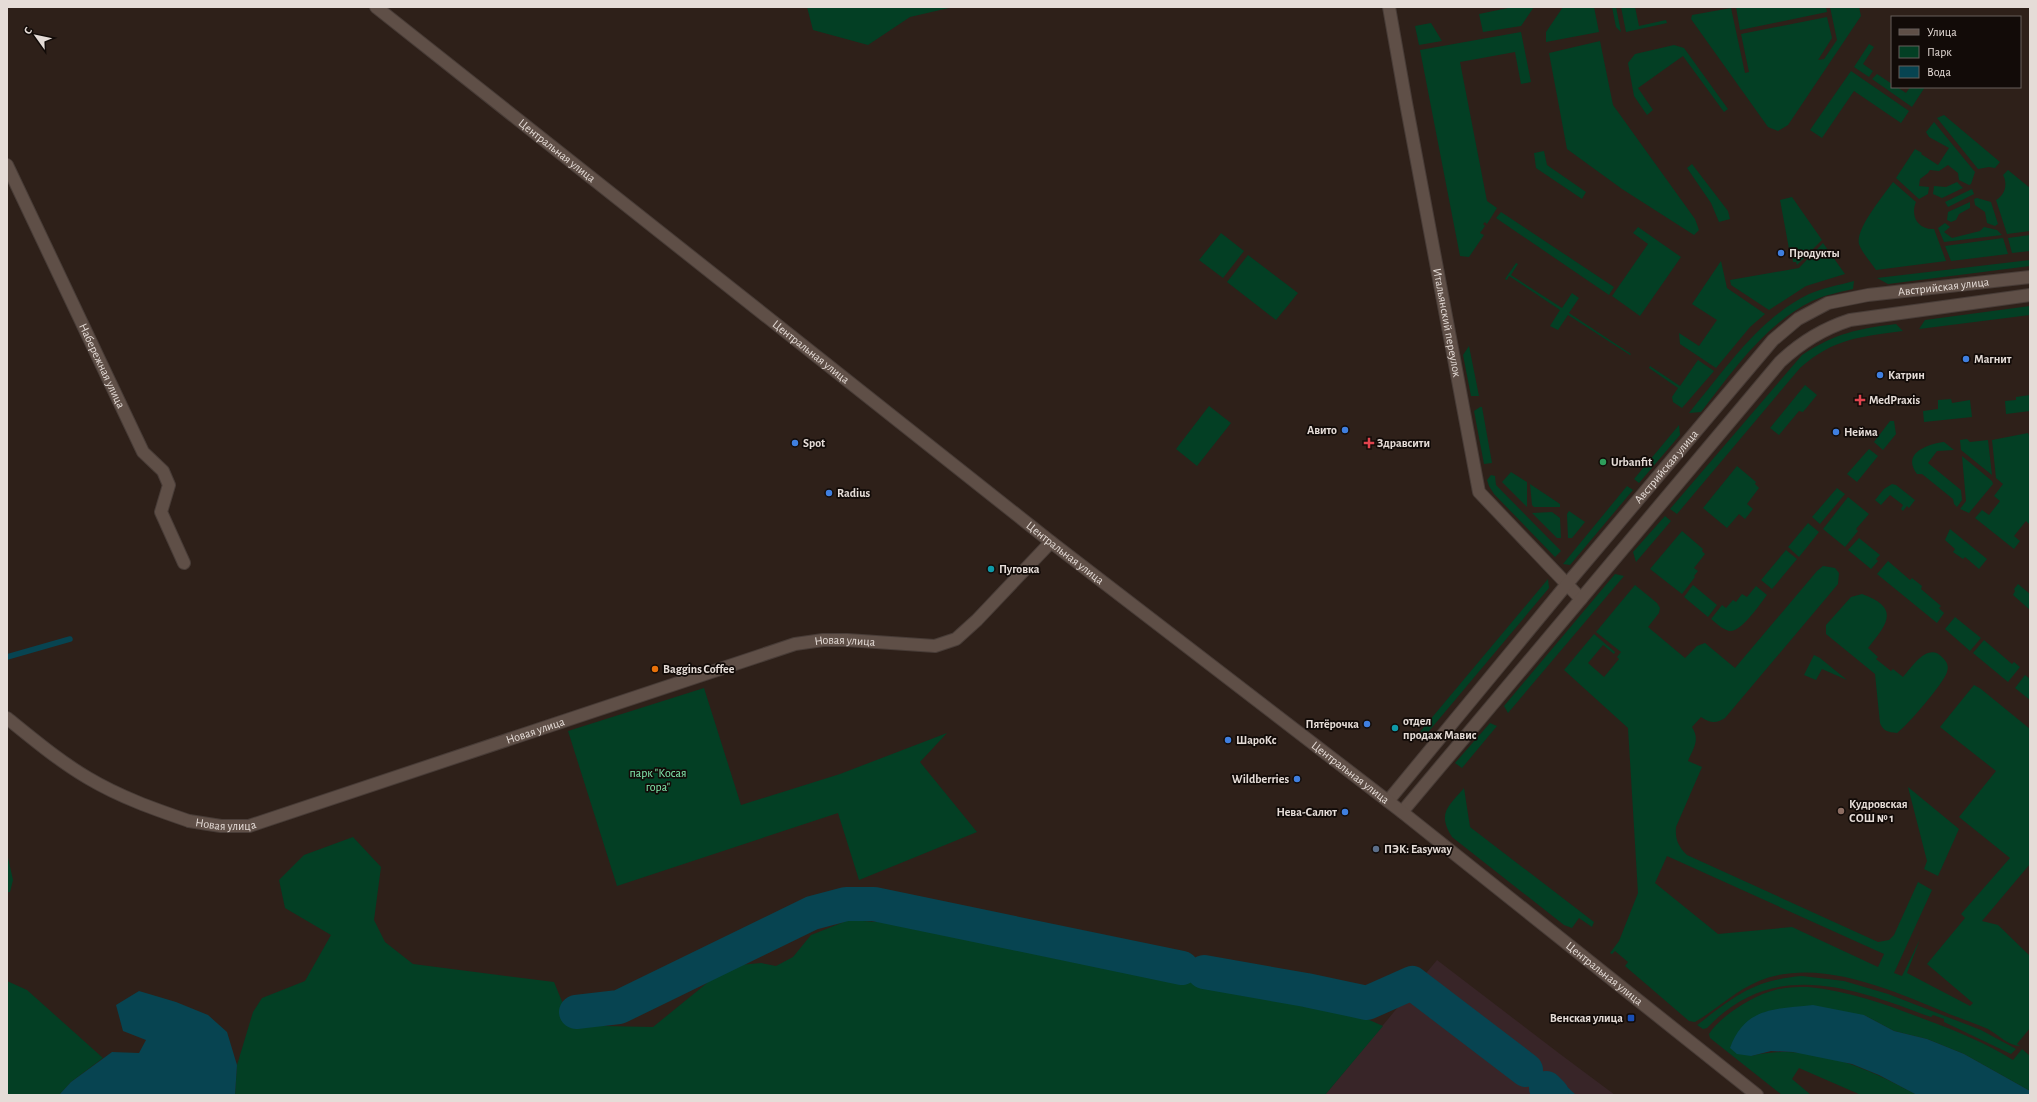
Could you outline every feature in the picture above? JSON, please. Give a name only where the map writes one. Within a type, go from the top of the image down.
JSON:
[{"type":"street","name":"Центральная улица","points":[[376,7],[1051,542],[1402,812],[1757,1095]]},
{"type":"street","name":"Итальянский переулок","points":[[1389,7],[1479,492],[1581,599]]},
{"type":"street","name":"Набережная улица","points":[[7,165],[143,452],[163,471],[169,485],[161,512],[184,563]]},
{"type":"street","name":"Австрийская улица","points":[[1388,801],[1567,584],[1773,340],[1798,319],[1828,303],[1868,295],[2030,277]]},
{"type":"street","name":"Австрийская улица","points":[[1402,812],[1780,362],[1796,347],[1830,327],[1850,320],[2030,295]]},
{"type":"street","name":"Новая улица","points":[[7,718],[86,777],[148,807],[189,821],[221,826],[249,826],[795,644],[823,640],[847,640],[935,646],[956,639],[977,620],[1051,542]]},
{"type":"shaded area","points":[[1437,960],[1560,1054],[1615,1095],[1325,1095]]},
{"type":"green space","points":[[807,7],[953,7],[910,17],[868,45],[813,30]]},
{"type":"green space","points":[[1513,7],[1534,7],[1521,26],[1483,32],[1479,14]]},
{"type":"green space","points":[[1563,7],[1594,7],[1599,32],[1546,42],[1546,32]]},
{"type":"green space","points":[[1612,7],[1616,7],[1621,32],[1616,27]]},
{"type":"green space","points":[[1621,7],[1635,7],[1639,26],[1666,20],[1667,23],[1626,32]]},
{"type":"green space","points":[[1736,7],[1826,7],[1827,12],[1740,30]]},
{"type":"green space","points":[[1830,7],[1859,7],[1861,16],[1788,125],[1778,131],[1768,127],[1691,19],[1692,15],[1731,8],[1745,73],[1749,72],[1741,34],[1827,17],[1832,38],[1818,60],[1824,59],[1837,40]]},
{"type":"green space","points":[[1431,23],[1442,41],[1419,45],[1415,26]]},
{"type":"green space","points":[[1521,32],[1531,82],[1521,84],[1515,52],[1460,62],[1487,201],[1497,208],[1487,224],[1485,222],[1483,224],[1485,226],[1480,233],[1484,235],[1469,257],[1460,256],[1420,50]]},
{"type":"green space","points":[[1600,41],[1613,105],[1695,219],[1699,230],[1694,235],[1622,189],[1567,149],[1549,53]]},
{"type":"green space","points":[[1869,44],[1874,47],[1863,64],[1873,71],[1869,77],[1854,67]]},
{"type":"green space","points":[[1674,45],[1684,48],[1728,109],[1724,112],[1683,56],[1638,88],[1653,110],[1647,115],[1634,96],[1628,63],[1635,54]]},
{"type":"green space","points":[[1851,71],[1909,111],[1901,123],[1854,91],[1822,138],[1810,130]]},
{"type":"green space","points":[[1877,74],[1891,83],[1891,88],[1898,88],[1906,93],[1909,88],[1924,88],[1912,107],[1872,79]]},
{"type":"green space","points":[[1944,115],[2000,162],[1995,168],[1989,167],[1978,169],[1937,118]]},
{"type":"green space","points":[[1934,122],[1975,172],[1971,184],[1969,185],[1959,180],[1958,173],[1948,165],[1939,171],[1930,170],[1920,179],[1919,186],[1929,187],[1928,194],[1919,199],[1896,178],[1915,149],[1938,165],[1949,148],[1929,137],[1926,132]]},
{"type":"green space","points":[[1544,151],[1547,165],[1586,192],[1582,199],[1536,168],[1534,153]]},
{"type":"green space","points":[[1692,164],[1728,211],[1730,219],[1719,222],[1711,203],[1687,168]]},
{"type":"green space","points":[[2008,170],[2030,188],[2030,231],[2007,234],[1996,200],[2002,195],[2005,189],[2005,178],[2003,175]]},
{"type":"green space","points":[[1893,182],[1916,202],[1914,212],[1917,221],[1920,225],[1928,229],[1934,229],[1946,261],[1876,270],[1864,254],[1859,244],[1861,230],[1871,212]]},
{"type":"green space","points":[[1957,182],[1963,188],[1942,198],[1933,194],[1934,186],[1946,187]]},
{"type":"green space","points":[[1972,189],[1974,194],[1948,207],[1945,202]]},
{"type":"green space","points":[[1792,197],[1822,240],[1797,265],[1796,262],[1793,262],[1792,254],[1790,254],[1780,200]]},
{"type":"green space","points":[[1977,198],[1991,202],[1998,224],[1995,226],[1987,223],[1985,212],[1975,205],[1974,199]]},
{"type":"green space","points":[[1970,202],[1970,208],[1959,214],[1956,220],[1951,222],[1947,220],[1948,212]]},
{"type":"green space","points":[[1501,212],[1614,287],[1609,295],[1496,218]]},
{"type":"green space","points":[[1945,223],[1950,227],[1944,232],[1952,238],[1980,231],[1984,227],[1997,230],[2002,235],[1944,242],[1938,228]]},
{"type":"green space","points":[[1638,227],[1681,257],[1640,316],[1612,296],[1648,244],[1633,233]]},
{"type":"green space","points":[[1221,233],[1244,251],[1223,278],[1199,260]]},
{"type":"green space","points":[[2030,235],[2030,251],[2012,253],[2008,238]]},
{"type":"green space","points":[[2003,238],[2008,254],[1951,261],[1945,246]]},
{"type":"green space","points":[[1823,243],[1845,274],[1806,286],[1769,310],[1731,285],[1730,280],[1799,268]]},
{"type":"green space","points":[[1248,255],[1298,293],[1276,320],[1227,282]]},
{"type":"green space","points":[[2030,260],[2030,266],[1888,284],[1877,278]]},
{"type":"green space","points":[[1721,261],[1727,288],[1765,314],[1750,327],[1716,368],[1680,344],[1679,333],[1699,346],[1717,320],[1692,304]]},
{"type":"green space","points":[[1516,263],[1518,264],[1511,275],[1562,308],[1572,293],[1579,298],[1569,313],[1631,354],[1630,355],[1568,315],[1558,330],[1550,326],[1560,310],[1509,276],[1507,280],[1505,279]]},
{"type":"green space","points":[[1854,281],[1853,289],[1827,295],[1812,301],[1779,322],[1737,365],[1701,412],[1689,413],[1743,347],[1774,317],[1791,304],[1809,294],[1825,288]]},
{"type":"green space","points":[[2030,306],[2030,315],[1919,329],[1925,320]]},
{"type":"green space","points":[[1896,324],[1903,331],[1848,340],[1824,350],[1812,358],[1800,368],[1677,514],[1670,509],[1802,355],[1836,337],[1847,333]]},
{"type":"green space","points":[[1469,346],[1479,396],[1471,396],[1463,355]]},
{"type":"green space","points":[[1698,360],[1714,371],[1682,408],[1673,402],[1672,397],[1678,388],[1649,368],[1650,366],[1680,386]]},
{"type":"green space","points":[[1805,385],[1817,395],[1803,412],[1799,411],[1779,435],[1770,428]]},
{"type":"green space","points":[[2030,395],[2030,411],[2006,414],[2005,401],[2016,400],[2016,397]]},
{"type":"green space","points":[[1951,399],[1952,403],[1970,400],[1972,417],[1924,422],[1923,411],[1938,409],[1938,400]]},
{"type":"green space","points":[[1209,406],[1231,423],[1197,466],[1176,449]]},
{"type":"green space","points":[[1482,407],[1492,463],[1484,464],[1474,411]]},
{"type":"green space","points":[[1890,421],[1894,421],[1896,434],[1883,450],[1874,442]]},
{"type":"green space","points":[[1679,425],[1680,435],[1639,483],[1634,479]]},
{"type":"green space","points":[[2028,433],[2030,438],[2030,525],[2026,521],[2014,536],[2020,541],[2014,549],[1975,518],[1982,510],[1989,515],[2000,501],[1994,496],[2003,484],[1996,478],[1992,440]]},
{"type":"green space","points":[[1967,439],[1970,442],[1988,440],[1992,475],[1961,450],[1960,440]]},
{"type":"green space","points":[[1944,442],[1954,450],[1937,451],[1928,463],[1961,490],[1962,500],[1957,507],[1954,504],[1953,499],[1922,474],[1917,474],[1913,467],[1912,460],[1918,451],[1924,447]]},
{"type":"green space","points":[[1869,449],[1878,456],[1857,482],[1847,474]]},
{"type":"green space","points":[[1962,456],[1992,481],[1993,484],[1969,513],[1960,509],[1966,501]]},
{"type":"green space","points":[[1737,466],[1756,482],[1755,484],[1759,488],[1747,504],[1753,509],[1745,519],[1739,514],[1727,528],[1703,508]]},
{"type":"green space","points":[[1511,472],[1527,482],[1527,507],[1502,482]]},
{"type":"green space","points":[[1491,475],[1495,476],[1496,485],[1561,551],[1555,557],[1494,494],[1487,480]]},
{"type":"green space","points":[[1530,484],[1560,504],[1560,507],[1534,507],[1532,505]]},
{"type":"green space","points":[[1892,484],[1896,485],[1915,500],[1909,508],[1907,506],[1903,511],[1901,509],[1903,505],[1890,495],[1881,505],[1875,500],[1884,489]]},
{"type":"green space","points":[[1627,486],[1633,490],[1570,565],[1563,564]]},
{"type":"green space","points":[[1837,488],[1845,494],[1820,524],[1812,517]]},
{"type":"green space","points":[[1848,497],[1869,514],[1856,529],[1858,531],[1845,547],[1823,529]]},
{"type":"green space","points":[[1569,511],[1585,522],[1572,538],[1568,538],[1567,514]]},
{"type":"green space","points":[[1552,512],[1560,518],[1561,538],[1557,538],[1532,513]]},
{"type":"green space","points":[[1665,516],[1671,521],[1636,562],[1633,552]]},
{"type":"green space","points":[[1808,523],[1819,532],[1799,557],[1788,547]]},
{"type":"green space","points":[[1950,529],[1987,559],[1979,569],[1965,557],[1963,559],[1953,552],[1955,549],[1945,540]]},
{"type":"green space","points":[[1682,531],[1703,549],[1702,551],[1705,554],[1694,568],[1698,571],[1694,576],[1695,577],[1682,594],[1650,569]]},
{"type":"green space","points":[[1859,538],[1880,555],[1876,559],[1878,561],[1871,569],[1848,550]]},
{"type":"green space","points":[[1786,550],[1797,559],[1772,589],[1761,580]]},
{"type":"green space","points":[[1888,561],[1910,580],[1912,578],[1922,586],[1921,589],[1941,606],[1939,608],[1944,613],[1937,623],[1877,574]]},
{"type":"green space","points":[[1823,566],[1835,568],[1839,573],[1838,584],[1725,718],[1713,722],[1707,721],[1701,717],[1692,727],[1696,740],[1688,761],[1702,767],[1676,827],[1678,842],[1681,849],[1687,855],[1878,942],[1889,940],[1894,935],[1918,882],[1932,890],[1894,973],[1902,976],[1920,939],[1907,973],[1970,1006],[1973,1003],[1927,964],[1965,918],[1961,914],[2010,858],[1959,817],[1996,771],[1940,727],[1974,685],[1981,689],[2030,729],[2030,864],[1982,921],[1998,925],[2030,956],[2030,1028],[2017,1044],[2020,1046],[2007,1042],[1988,1029],[1891,990],[1837,975],[1810,972],[1784,974],[1759,981],[1734,995],[1695,1022],[1689,1021],[1625,966],[1628,962],[1615,951],[1612,954],[1610,953],[1619,941],[1638,893],[1628,728],[1564,670],[1594,634],[1615,652],[1614,654],[1603,645],[1588,663],[1604,677],[1619,659],[1617,657],[1621,652],[1596,632],[1635,585],[1657,603],[1660,608],[1659,613],[1648,627],[1685,658],[1697,646],[1705,643],[1735,668],[1817,571]],"holes":[[[1667,856],[1884,954],[1878,967],[1792,927],[1718,934],[1655,883]]]},
{"type":"green space","points":[[1615,574],[1624,576],[1508,713],[1504,706]]},
{"type":"green space","points":[[1548,579],[1549,588],[1424,737],[1419,733]]},
{"type":"green space","points":[[2018,584],[2030,594],[2030,610],[2013,595],[2015,591],[2014,589]]},
{"type":"green space","points":[[1693,585],[1717,605],[1708,617],[1684,597]]},
{"type":"green space","points":[[1756,586],[1767,595],[1750,617],[1739,627],[1729,631],[1711,619],[1722,605],[1726,608],[1733,600],[1736,602],[1742,594],[1747,597]]},
{"type":"green space","points":[[1862,594],[1874,599],[1882,605],[1886,611],[1887,617],[1885,624],[1868,648],[1878,657],[1876,659],[1891,671],[1893,669],[1903,677],[1921,657],[1932,652],[1937,653],[1947,664],[1947,672],[1939,685],[1916,714],[1897,733],[1886,731],[1880,723],[1875,674],[1826,634],[1826,625],[1851,597]]},
{"type":"green space","points":[[1955,617],[1981,638],[1970,651],[1945,629]]},
{"type":"green space","points":[[1984,640],[2012,664],[2014,662],[2020,667],[2008,682],[1973,653]]},
{"type":"green space","points":[[1814,655],[1820,658],[1847,680],[1822,669],[1816,680],[1804,675]]},
{"type":"green space","points":[[2025,675],[2030,679],[2030,700],[2015,688]]},
{"type":"green space","name":"парк \"Косая гора\"","points":[[704,688],[741,805],[840,774],[947,733],[920,762],[977,832],[859,880],[838,813],[617,886],[568,731]]},
{"type":"green space","points":[[1490,723],[1497,726],[1462,768],[1455,763]]},
{"type":"green space","points":[[1908,787],[1959,829],[1938,876],[1924,869],[1927,861]]},
{"type":"green space","points":[[1464,788],[1470,827],[1594,922],[1592,927],[1579,918],[1572,928],[1564,925],[1452,837],[1445,822],[1446,811]]},
{"type":"green space","points":[[353,837],[381,867],[374,920],[385,942],[413,964],[554,982],[568,1016],[603,1026],[653,1027],[728,966],[761,963],[776,966],[793,957],[811,935],[849,920],[921,925],[1349,1011],[1383,1026],[1325,1095],[235,1095],[237,1065],[253,1012],[262,998],[305,981],[331,935],[285,908],[279,880],[304,855]]},
{"type":"green space","points":[[7,853],[13,880],[10,892],[7,892]]},
{"type":"green space","points":[[1802,976],[1844,981],[1888,994],[1981,1030],[2016,1049],[2011,1054],[1944,1022],[1944,1019],[1933,1015],[1931,1017],[1873,996],[1844,989],[1815,985],[1787,986],[1759,992],[1733,1006],[1707,1028],[1703,1029],[1697,1025],[1745,991],[1770,981]]},
{"type":"green space","points":[[7,981],[27,990],[103,1058],[71,1082],[59,1095],[7,1095]]},
{"type":"green space","points":[[1808,987],[1852,995],[1895,1008],[1969,1037],[2013,1060],[2022,1049],[2030,1056],[2030,1091],[1964,1054],[1927,1039],[1894,1031],[1864,1015],[1751,1056],[1794,1052],[1816,1055],[1837,1060],[1878,1075],[1917,1095],[1861,1095],[1799,1068],[1792,1079],[1811,1095],[1782,1095],[1710,1038],[1709,1034],[1721,1020],[1738,1007],[1757,996],[1779,989]]},
{"type":"water","points":[[139,991],[176,1002],[208,1015],[227,1032],[237,1065],[235,1095],[59,1095],[71,1082],[112,1052],[139,1053],[146,1040],[123,1031],[116,1005]]},
{"type":"water","points":[[1813,1005],[1864,1015],[1894,1031],[1927,1039],[1964,1054],[2030,1091],[2030,1095],[1917,1095],[1879,1075],[1852,1064],[1793,1052],[1771,1051],[1751,1056],[1737,1054],[1730,1048],[1736,1035],[1753,1017],[1774,1010]]},
{"type":"water","points":[[1562,1082],[1576,1095],[1551,1095]]},
{"type":"waterway","points":[[7,657],[70,639]]},
{"type":"waterway","points":[[576,1012],[619,1007],[812,913],[846,904],[874,904],[1182,968]]},
{"type":"waterway","points":[[1204,972],[1306,990],[1367,1003],[1412,983],[1526,1070]]},
{"type":"waterway","points":[[1546,1088],[1552,1094]]},
{"type":"place","name":"Продукты","points":[[1781,253]]},
{"type":"place","name":"Магнит","points":[[1966,359]]},
{"type":"place","name":"Катрин","points":[[1880,375]]},
{"type":"place","name":"MedPraxis","points":[[1860,400]]},
{"type":"place","name":"Авито","points":[[1345,430]]},
{"type":"place","name":"Нейма","points":[[1836,432]]},
{"type":"place","name":"Spot","points":[[795,443]]},
{"type":"place","name":"Здравсити","points":[[1369,443]]},
{"type":"place","name":"Urbanfit","points":[[1603,462]]},
{"type":"place","name":"Radius","points":[[829,493]]},
{"type":"place","name":"Пуговка","points":[[991,569]]},
{"type":"place","name":"Baggins Coffee","points":[[655,669]]},
{"type":"place","name":"Пятёрочка","points":[[1367,724]]},
{"type":"place","name":"отдел продаж Мавис","points":[[1395,728]]},
{"type":"place","name":"ШароКс","points":[[1228,740]]},
{"type":"place","name":"Wildberries","points":[[1297,779]]},
{"type":"place","name":"Кудровская СОШ № 1","points":[[1841,811]]},
{"type":"place","name":"Нева-Салют","points":[[1345,812]]},
{"type":"place","name":"ПЭК: Easyway","points":[[1376,849]]},
{"type":"place","name":"Венская улица","points":[[1631,1018]]}]
